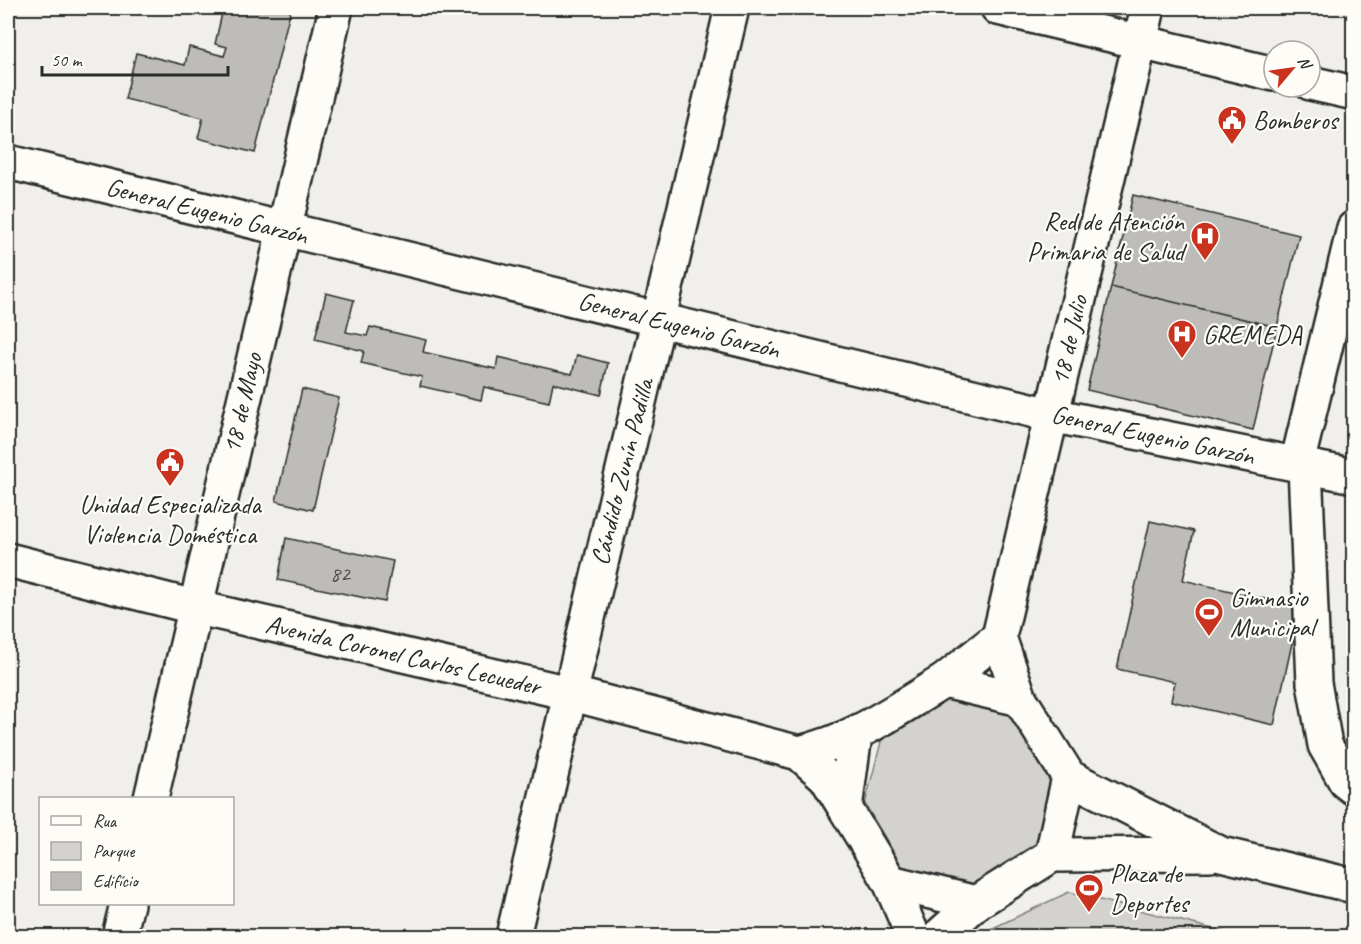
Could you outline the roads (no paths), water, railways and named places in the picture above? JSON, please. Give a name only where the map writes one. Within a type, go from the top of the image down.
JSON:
[{"type":"street","name":"18 de Mayo","points":[[151,797],[336,8]]},
{"type":"street","name":"Cándido Zunín Padilla","points":[[513,936],[732,8]]},
{"type":"street","points":[[999,8],[1262,71]]},
{"type":"street","name":"18 de Julio","points":[[999,638],[1148,8]]},
{"type":"street","points":[[1322,85],[1353,93]]},
{"type":"street","name":"General Eugenio Garzón","points":[[8,162],[1051,415],[1353,476]]},
{"type":"street","points":[[1353,228],[1301,465],[1314,683],[1325,744],[1346,782],[1353,788]]},
{"type":"street","name":"Avenida Coronel Carlos Lecueder","points":[[8,560],[194,608],[569,693],[799,753],[830,746],[855,735],[944,681]]},
{"type":"street","points":[[944,681],[999,638],[1020,699],[1068,777],[1221,854],[1349,885]]},
{"type":"street","points":[[944,681],[1020,699]]},
{"type":"street","points":[[845,808],[855,735]]},
{"type":"street","name":"Avenida Coronel Carlos Lecueder","points":[[799,753],[825,777],[890,882]]},
{"type":"street","points":[[1052,855],[1068,777]]},
{"type":"street","points":[[939,936],[976,903],[1052,855],[1221,854]]},
{"type":"street","points":[[890,882],[976,903]]},
{"type":"street","points":[[890,882],[913,936]]},
{"type":"street","points":[[119,936],[127,905]]},
{"type":"place","name":"Bomberos","points":[[1232,146]]},
{"type":"place","name":"Red de Atención Primaria de Salud","points":[[1205,262]]},
{"type":"place","name":"GREMEDA","points":[[1182,360]]},
{"type":"place","name":"Unidad Especializada Violencia Doméstica","points":[[170,488]]},
{"type":"place","name":"Gimnasio Municipal","points":[[1209,638]]},
{"type":"place","name":"Plaza de Deportes","points":[[1089,914]]}]
